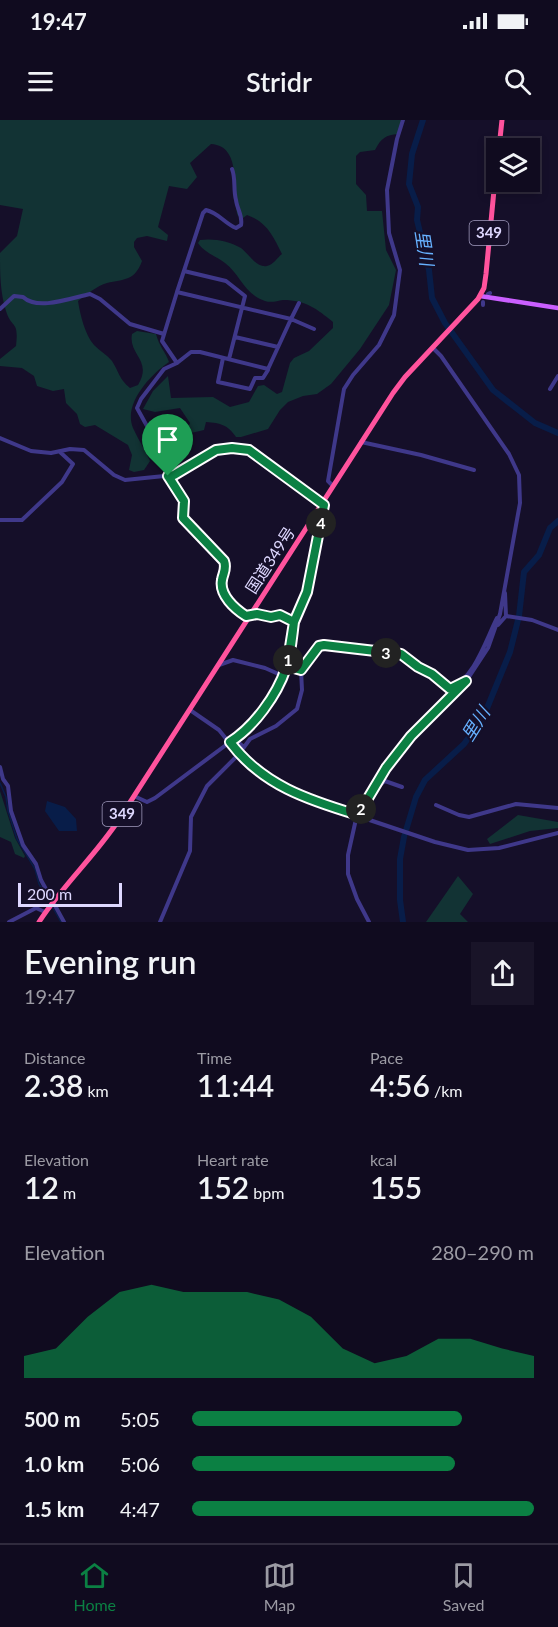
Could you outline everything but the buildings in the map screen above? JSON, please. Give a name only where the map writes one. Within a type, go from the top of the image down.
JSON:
[{"type":"highway","points":[[500,138],[502,120]]},
{"type":"highway","name":"国道349号","points":[[39,922],[52,902],[106,839],[400,383],[466,314],[482,301],[494,192]]},
{"type":"main road","points":[[482,301],[557,308]]},
{"type":"street","points":[[333,486],[328,481],[344,389],[379,345],[394,315],[400,270],[388,233],[387,190],[403,120]]},
{"type":"street","points":[[177,363],[162,341],[203,213],[206,210],[218,214],[230,226],[236,228],[241,225],[232,169]]},
{"type":"street","points":[[184,271],[226,281],[245,296],[229,359]]},
{"type":"street","points":[[177,292],[291,319],[314,329]]},
{"type":"street","points":[[0,309],[14,296],[23,297],[29,303],[43,304],[90,294],[100,299],[130,324],[164,334]]},
{"type":"street","points":[[223,358],[218,382],[250,389],[255,378],[263,378],[299,303]]},
{"type":"street","points":[[235,337],[278,347]]},
{"type":"street","points":[[369,922],[357,899],[347,868],[350,846],[359,816],[386,768],[411,736],[466,681],[488,648],[501,612],[520,503],[519,475],[509,454],[434,347]]},
{"type":"street","points":[[268,369],[195,351],[191,352],[177,363],[164,369],[141,399],[137,408],[163,455],[164,468],[168,476],[184,501],[183,518],[224,561],[226,566],[221,583],[225,595],[238,611],[246,616],[280,615],[294,622]]},
{"type":"street","points":[[550,389],[558,376]]},
{"type":"street","points":[[0,438],[31,452],[84,450],[114,475],[126,480],[174,475],[216,450],[232,448],[249,450],[322,503],[324,508],[307,592],[294,622],[287,666],[270,701],[232,741],[150,801],[143,801],[134,796]]},
{"type":"street","points":[[361,442],[421,455],[474,470]]},
{"type":"street","points":[[0,520],[22,519],[62,482],[73,464],[60,452]]},
{"type":"street","points":[[504,589],[507,616]]},
{"type":"street","points":[[454,688],[481,654],[501,612]]},
{"type":"street","points":[[507,616],[532,620],[558,630]]},
{"type":"street","points":[[496,627],[507,616]]},
{"type":"street","points":[[160,922],[190,850],[190,822],[194,810],[213,778],[239,754],[250,739],[276,726],[297,710],[302,690],[301,670],[319,646],[401,654],[432,674],[447,688],[454,688],[466,681]]},
{"type":"street","points":[[218,665],[234,660],[265,668],[283,676]]},
{"type":"street","points":[[287,666],[301,670]]},
{"type":"street","points":[[190,710],[232,741],[244,747]]},
{"type":"street","points":[[232,741],[239,754],[251,767],[268,779],[322,804],[435,842],[468,850],[488,850],[558,833]]},
{"type":"street","points":[[0,767],[8,786],[11,811],[23,845],[36,864],[40,880],[64,922]]},
{"type":"street","points":[[374,790],[385,781],[402,787]]},
{"type":"street","points":[[436,805],[469,817],[516,804],[558,808]]},
{"type":"street","points":[[9,922],[36,908],[45,912]]},
{"type":"green space","points":[[0,120],[402,120],[398,134],[384,138],[375,150],[360,152],[356,156],[356,184],[366,195],[367,211],[382,211],[386,250],[396,270],[389,305],[360,349],[331,384],[317,394],[288,402],[268,429],[236,437],[224,425],[206,422],[204,430],[191,433],[186,432],[190,423],[180,408],[155,412],[143,409],[153,391],[168,376],[171,398],[213,397],[230,407],[249,402],[258,386],[264,385],[277,394],[282,392],[290,363],[294,358],[309,351],[333,328],[333,322],[305,304],[291,300],[267,302],[258,298],[247,289],[230,268],[198,243],[200,240],[210,239],[232,244],[241,248],[256,263],[263,266],[271,264],[282,254],[272,236],[260,222],[247,215],[243,218],[238,216],[232,162],[228,153],[221,147],[211,144],[190,163],[197,177],[187,189],[169,186],[158,227],[168,235],[167,241],[147,236],[137,238],[134,247],[142,261],[136,272],[124,280],[107,283],[92,290],[78,301],[88,336],[94,345],[112,361],[121,378],[130,388],[138,385],[143,369],[133,347],[132,334],[137,331],[156,334],[169,362],[154,374],[135,400],[131,419],[133,428],[150,461],[144,470],[134,472],[129,470],[132,455],[128,445],[95,425],[85,427],[80,424],[77,414],[66,403],[64,389],[53,391],[37,386],[34,376],[22,368],[0,366],[0,359],[16,346],[17,338],[16,328],[8,317],[3,297],[0,253],[17,236],[23,209],[0,205]]},
{"type":"green space","points":[[0,791],[24,858],[15,854],[11,842],[0,837]]},
{"type":"green space","points":[[518,815],[558,822],[558,828],[530,831],[490,844],[487,839]]},
{"type":"green space","points":[[458,876],[473,894],[460,914],[468,922],[426,922]]},
{"type":"water","points":[[47,801],[65,807],[76,819],[77,831],[59,831],[45,811]]},
{"type":"waterway","name":"里川","points":[[423,120],[412,154],[409,184],[418,207],[417,220],[429,270],[432,298],[445,323],[493,390],[535,423],[558,433]]},
{"type":"waterway","name":"里川","points":[[403,922],[400,900],[400,859],[416,797],[425,780],[464,744],[483,718],[510,652],[519,616],[524,572],[539,555],[550,528],[558,521]]},
{"type":"waterway","points":[[0,783],[17,839],[35,869],[39,884],[49,900]]},
{"type":"waterway","points":[[53,908],[61,922]]},
{"type":"route","points":[[168,476],[174,475],[216,450],[232,448],[249,450],[258,454],[324,505],[314,564],[305,598],[294,622],[287,666],[301,670],[319,646],[324,645],[401,654],[450,689],[466,681],[411,736],[386,768],[358,815],[307,798],[268,779],[244,760],[230,742],[270,701],[287,666],[294,622],[280,615],[246,616],[238,611],[222,589],[221,583],[226,566],[224,561],[183,518],[184,501],[168,476]]}]
